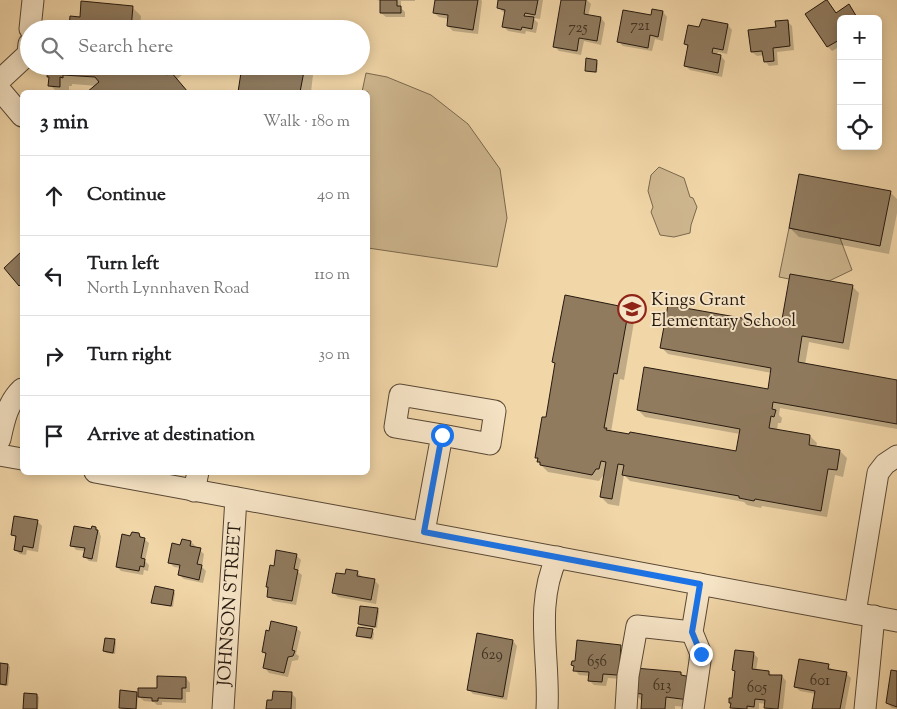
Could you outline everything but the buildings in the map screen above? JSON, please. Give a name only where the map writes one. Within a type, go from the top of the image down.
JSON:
[{"type":"street","points":[[31,20],[34,0]]},
{"type":"street","points":[[0,80],[20,61]]},
{"type":"street","points":[[0,90],[20,114]]},
{"type":"street","points":[[0,439],[5,417],[15,396],[20,391]]},
{"type":"street","points":[[424,532],[442,435]]},
{"type":"street","points":[[0,455],[20,459]]},
{"type":"street","points":[[865,709],[864,615],[878,473],[885,464],[897,456]]},
{"type":"street","points":[[125,475],[196,482],[236,498],[897,621]]},
{"type":"street","name":"JOHNSON STREET","points":[[223,709],[236,498]]},
{"type":"street","points":[[547,709],[548,696],[543,626],[547,585],[557,557]]},
{"type":"street","points":[[693,709],[701,654],[692,632],[700,584]]},
{"type":"street","points":[[626,709],[628,676],[637,626],[692,632]]},
{"type":"shaded area","points":[[370,74],[387,77],[431,95],[468,124],[500,169],[507,218],[497,267],[370,248],[370,90],[362,90],[366,75]]},
{"type":"shaded area","points":[[659,167],[684,178],[690,197],[693,198],[697,207],[690,233],[674,237],[660,235],[651,212],[653,207],[648,191],[651,175]]},
{"type":"shaded area","points":[[789,228],[840,238],[852,270],[829,281],[779,277]]},
{"type":"place","name":"Kings Grant Elementary School","points":[[632,309]]},
{"type":"route","points":[[442,435],[424,532],[700,584],[692,632],[701,654]]}]
